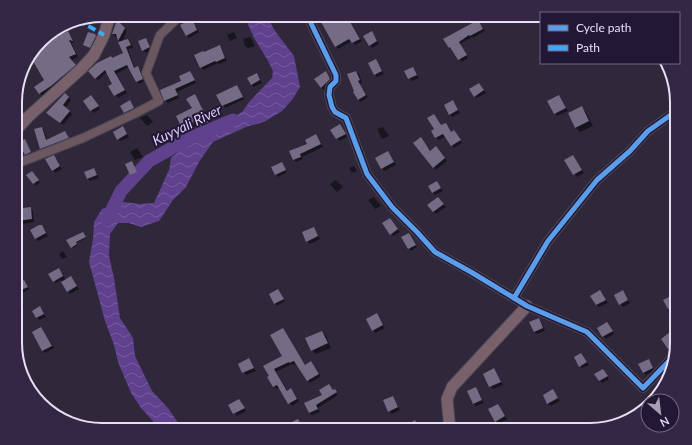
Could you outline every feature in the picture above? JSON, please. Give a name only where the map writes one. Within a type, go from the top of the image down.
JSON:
[{"type":"street","points":[[22,124],[94,55],[104,35],[108,22]]},
{"type":"street","points":[[22,162],[90,135],[159,100],[146,73],[160,35],[174,22]]},
{"type":"street","points":[[310,22],[336,75],[336,81],[330,87],[329,95],[332,107],[335,112],[346,118],[367,174],[392,207],[418,232],[435,252],[527,306],[587,332],[643,388],[667,362]]},
{"type":"street","points":[[514,298],[548,241],[597,180],[630,151],[648,131],[670,115]]},
{"type":"street","points":[[450,423],[448,399],[452,387],[527,306]]},
{"type":"water","points":[[247,22],[270,22],[294,56],[300,87],[292,100],[282,111],[264,122],[246,127],[213,142],[199,162],[186,187],[173,200],[159,221],[141,227],[129,223],[118,223],[110,234],[109,256],[120,318],[133,338],[135,356],[152,391],[168,408],[178,423],[155,423],[141,408],[131,393],[118,362],[114,345],[105,321],[89,262],[94,222],[102,209],[122,202],[140,204],[154,203],[169,170],[171,158],[195,139],[242,112],[250,101],[272,78],[273,71],[254,38]]},
{"type":"building","points":[[116,22],[119,22],[125,28],[118,41],[116,34],[112,34]]},
{"type":"building","points":[[186,22],[193,22],[197,30],[186,36],[180,25]]},
{"type":"building","points":[[321,22],[350,22],[360,39],[352,43],[349,39],[335,47]]},
{"type":"building","points":[[474,22],[479,22],[483,29],[470,36],[469,35],[459,42],[467,55],[458,60],[443,39]]},
{"type":"building","points":[[68,31],[73,41],[69,40],[76,54],[69,57],[76,65],[39,94],[34,87],[44,80],[33,62],[46,44]]},
{"type":"building","points":[[372,31],[377,41],[369,46],[363,36]]},
{"type":"building","points":[[88,32],[95,34],[96,36],[90,48],[83,45]]},
{"type":"building","points":[[146,38],[150,47],[142,51],[138,41]]},
{"type":"building","points":[[128,39],[131,45],[126,47],[134,68],[138,66],[143,79],[136,82],[127,65],[114,71],[125,90],[114,96],[108,86],[112,84],[105,70],[95,79],[88,71],[97,63],[111,56],[112,58],[123,53],[118,42]]},
{"type":"building","points":[[220,45],[225,58],[200,68],[194,55]]},
{"type":"building","points":[[376,59],[382,71],[374,75],[368,63]]},
{"type":"building","points":[[413,67],[417,75],[408,79],[404,71]]},
{"type":"building","points":[[190,71],[195,80],[175,89],[178,95],[164,101],[160,90],[181,81],[179,76]]},
{"type":"building","points":[[326,71],[330,79],[321,88],[314,79]]},
{"type":"building","points":[[356,71],[360,80],[358,81],[366,95],[358,100],[353,92],[354,91],[347,74]]},
{"type":"building","points":[[257,73],[260,80],[251,85],[247,78]]},
{"type":"building","points":[[479,83],[484,90],[474,97],[469,89]]},
{"type":"building","points":[[237,85],[243,97],[222,106],[216,95]]},
{"type":"building","points":[[65,93],[69,97],[63,105],[70,111],[60,123],[46,113]]},
{"type":"building","points":[[195,94],[209,122],[200,126],[197,120],[182,128],[176,116],[192,108],[186,99]]},
{"type":"building","points":[[91,95],[99,106],[90,111],[83,101]]},
{"type":"building","points":[[559,95],[566,108],[554,114],[547,101]]},
{"type":"building","points":[[130,100],[134,108],[124,113],[120,106]]},
{"type":"building","points":[[453,100],[458,110],[449,115],[444,105]]},
{"type":"building","points":[[582,106],[589,121],[575,128],[568,113]]},
{"type":"building","points":[[434,114],[441,125],[446,123],[451,132],[454,130],[461,140],[451,146],[443,134],[435,138],[431,131],[434,129],[427,118]]},
{"type":"building","points":[[340,124],[346,134],[336,139],[330,130]]},
{"type":"building","points":[[123,126],[127,134],[117,140],[113,132]]},
{"type":"building","points":[[42,127],[46,140],[65,131],[69,138],[40,149],[34,129]]},
{"type":"building","points":[[316,134],[321,144],[300,154],[301,157],[293,160],[289,151],[307,144],[305,140]]},
{"type":"building","points":[[421,137],[430,151],[436,146],[445,158],[433,168],[413,143]]},
{"type":"building","points":[[25,139],[31,152],[25,155],[22,149],[22,140]]},
{"type":"building","points":[[388,151],[394,162],[381,169],[375,158]]},
{"type":"building","points":[[54,155],[60,166],[52,171],[45,159]]},
{"type":"building","points":[[573,155],[582,170],[573,175],[564,160]]},
{"type":"building","points":[[132,161],[137,172],[130,175],[125,164]]},
{"type":"building","points":[[282,162],[286,170],[275,175],[271,167]]},
{"type":"building","points":[[94,168],[97,175],[87,179],[84,172]]},
{"type":"building","points":[[32,171],[39,180],[33,184],[26,175]]},
{"type":"building","points":[[437,181],[441,188],[432,193],[428,186]]},
{"type":"building","points":[[438,197],[444,204],[433,212],[427,205]]},
{"type":"building","points":[[31,207],[32,219],[22,220],[22,208]]},
{"type":"building","points":[[390,218],[398,229],[390,235],[382,223]]},
{"type":"building","points":[[42,225],[46,233],[35,239],[30,230]]},
{"type":"building","points":[[314,227],[318,236],[306,242],[302,232]]},
{"type":"building","points":[[83,232],[86,237],[76,242],[77,244],[71,248],[66,240]]},
{"type":"building","points":[[409,233],[416,245],[408,249],[401,237]]},
{"type":"building","points":[[59,268],[63,276],[53,282],[48,274]]},
{"type":"building","points":[[71,276],[77,286],[67,292],[61,282]]},
{"type":"building","points":[[24,280],[28,287],[22,290],[22,281]]},
{"type":"building","points":[[278,289],[284,299],[274,304],[269,294]]},
{"type":"building","points":[[600,290],[606,300],[596,305],[590,296]]},
{"type":"building","points":[[623,290],[628,300],[619,305],[614,295]]},
{"type":"building","points":[[670,296],[670,308],[668,309],[663,300]]},
{"type":"building","points":[[40,306],[44,314],[36,318],[32,311]]},
{"type":"building","points":[[377,313],[383,325],[372,331],[366,319]]},
{"type":"building","points":[[539,318],[543,328],[534,332],[529,322]]},
{"type":"building","points":[[607,322],[613,331],[602,337],[597,328]]},
{"type":"building","points":[[41,327],[52,346],[42,351],[32,332]]},
{"type":"building","points":[[283,328],[305,365],[311,361],[319,374],[307,381],[294,361],[274,369],[287,391],[291,388],[297,399],[288,404],[277,385],[273,387],[263,366],[282,356],[270,335]]},
{"type":"building","points":[[322,331],[328,343],[311,351],[305,338]]},
{"type":"building","points":[[670,332],[670,348],[668,349],[661,339]]},
{"type":"building","points":[[581,353],[587,362],[579,367],[574,357]]},
{"type":"building","points":[[249,358],[254,368],[242,373],[238,364]]},
{"type":"building","points":[[649,359],[653,368],[643,373],[638,364]]},
{"type":"building","points":[[494,368],[501,382],[489,387],[483,374]]},
{"type":"building","points":[[603,369],[608,376],[599,381],[594,374]]},
{"type":"building","points":[[329,384],[333,390],[335,389],[337,392],[316,405],[318,409],[309,413],[304,403],[322,395],[319,390]]},
{"type":"building","points":[[476,387],[482,400],[473,404],[467,391]]},
{"type":"building","points":[[553,389],[558,398],[547,404],[543,395]]},
{"type":"building","points":[[393,396],[398,407],[388,412],[383,400]]},
{"type":"building","points":[[239,399],[245,408],[233,414],[228,405]]},
{"type":"building","points":[[498,404],[505,416],[495,422],[488,409]]},
{"type":"building","points":[[298,419],[300,423],[290,423]]},
{"type":"waterway","name":"Kuyyali River","points":[[107,220],[121,191],[149,161],[190,138],[233,120]]},
{"type":"marked path","points":[[85,24],[104,35]]},
{"type":"cycle path","points":[[310,22],[336,75],[336,81],[330,87],[329,95],[332,107],[335,112],[346,118],[367,174],[392,207],[435,252],[514,298]]},
{"type":"cycle path","points":[[667,363],[643,388],[587,332],[527,306],[514,298],[548,241],[597,180],[630,151],[648,131],[670,116]]}]
